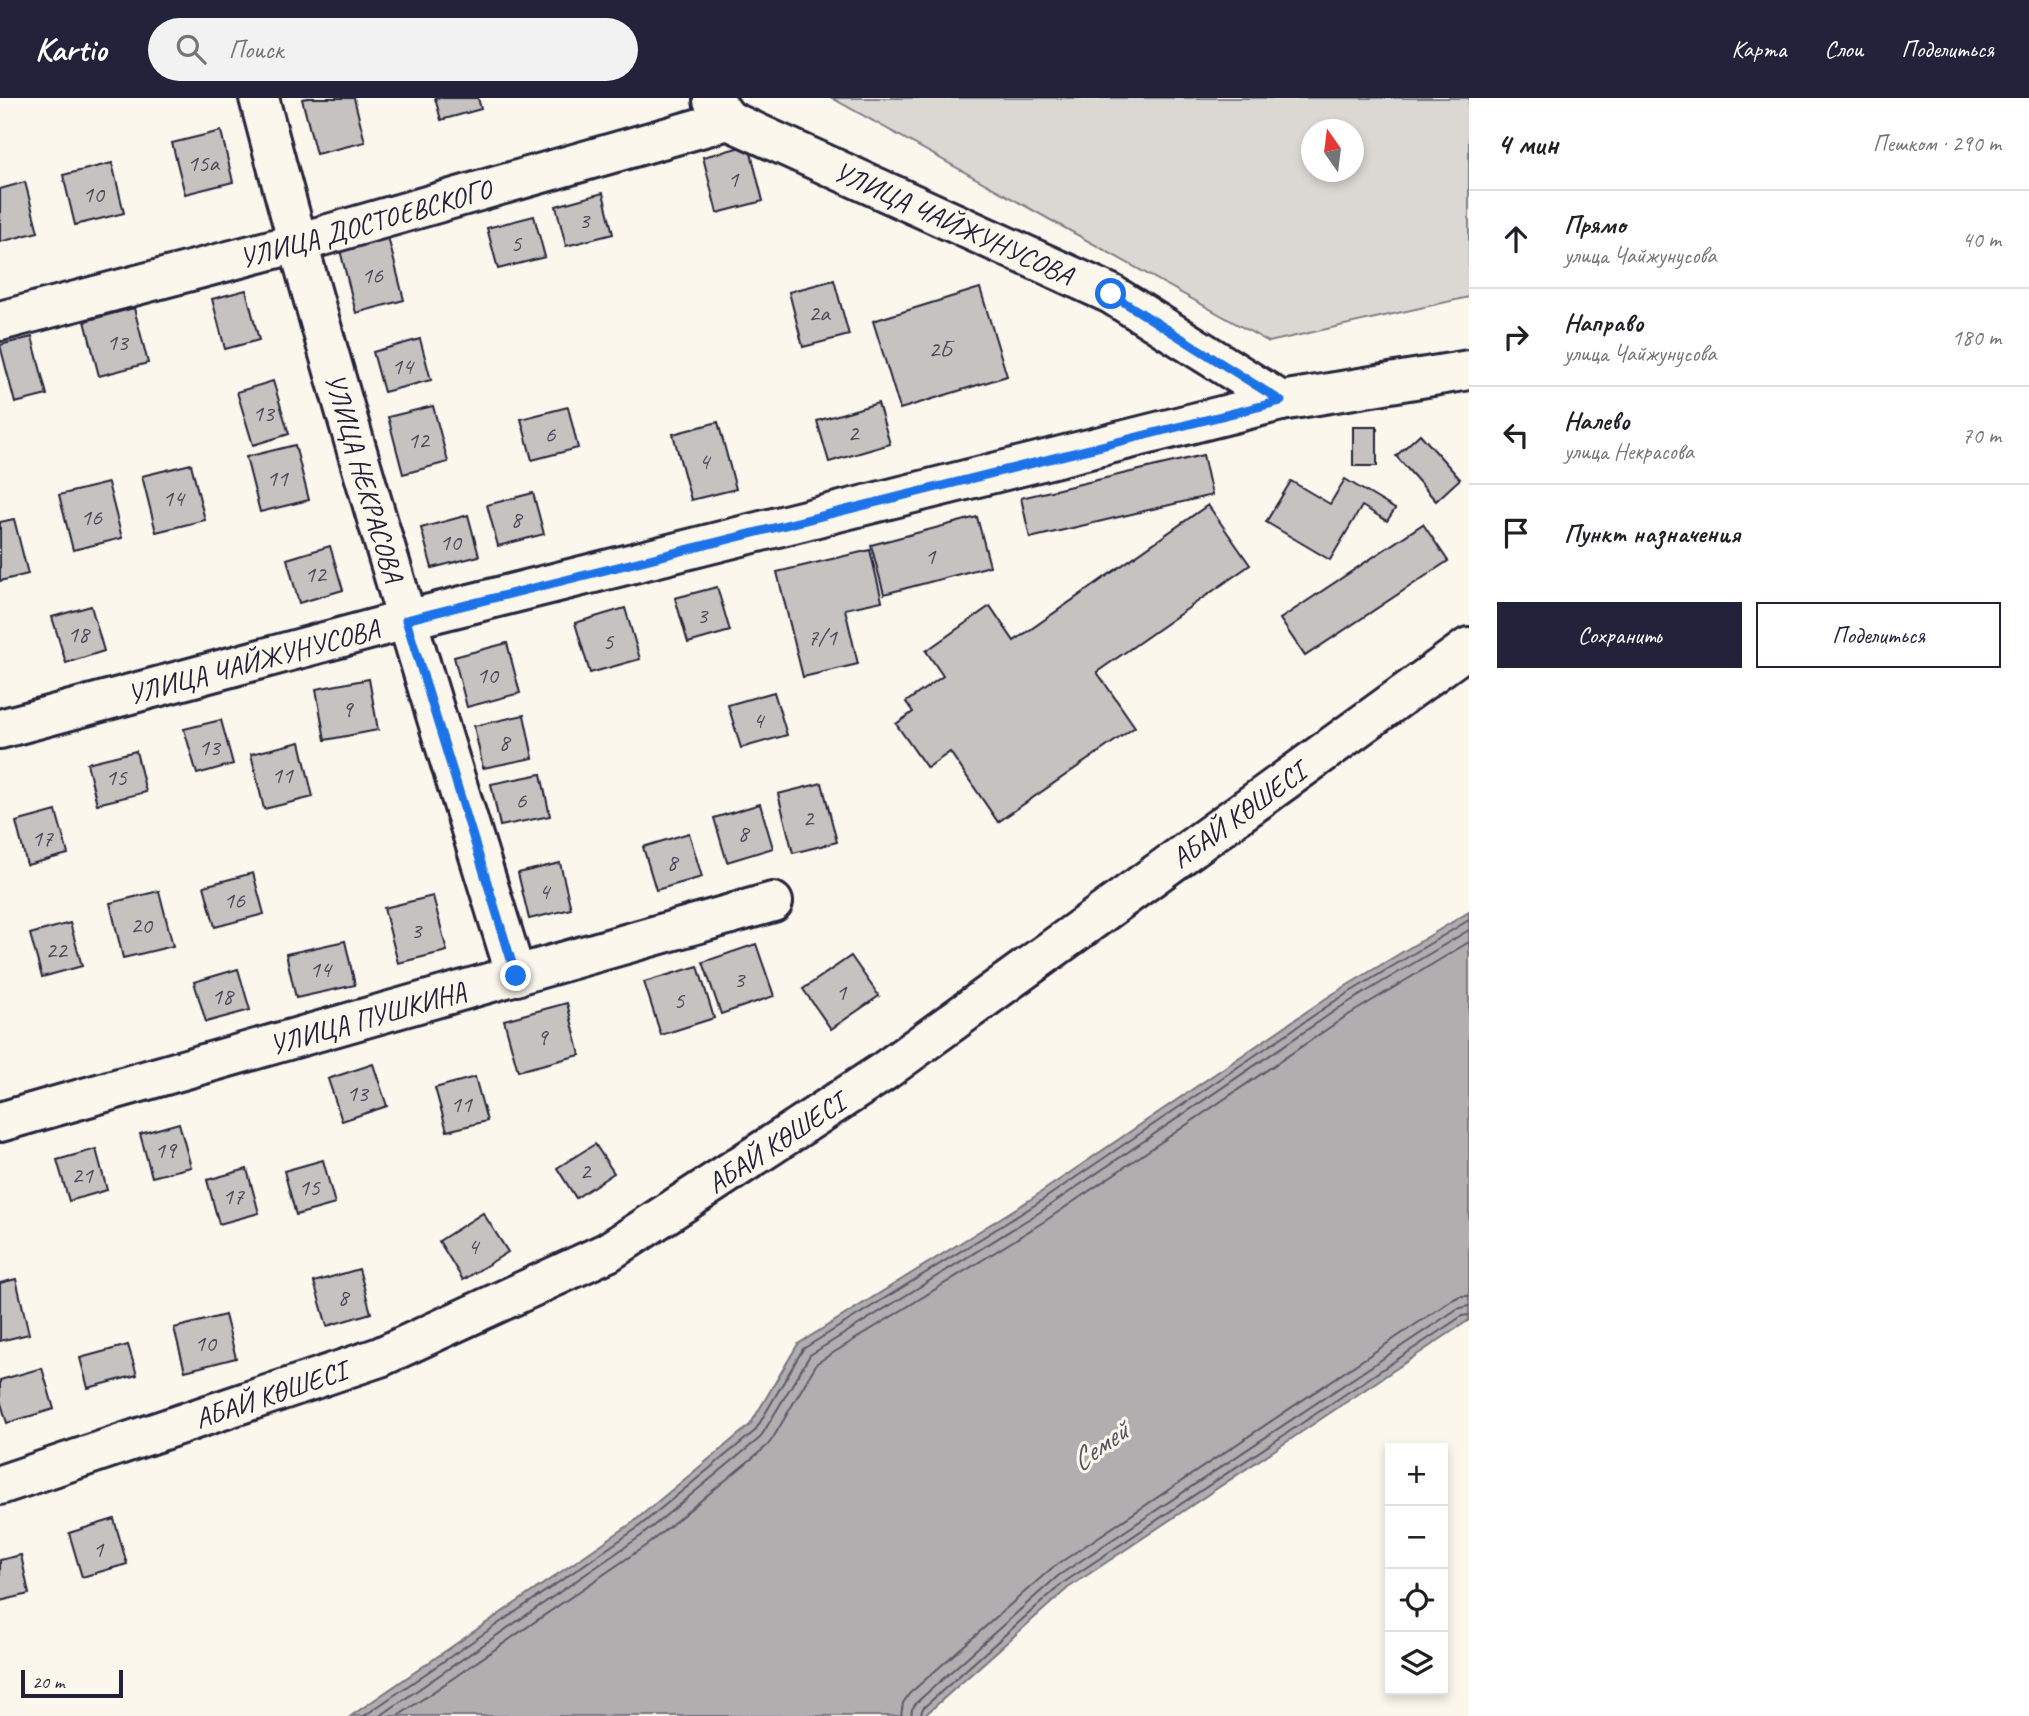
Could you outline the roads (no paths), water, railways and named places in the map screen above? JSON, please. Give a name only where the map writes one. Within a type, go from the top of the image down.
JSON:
[{"type":"street","name":"УЛИЦА НЕКРАСОВА","points":[[259,98],[297,243],[406,620],[516,976]]},
{"type":"street","name":"УЛИЦА ДОСТОЕВСКОГО","points":[[0,321],[297,243],[720,109]]},
{"type":"street","name":"УЛИЦА ЧАЙЖУНУСОВА","points":[[720,109],[1111,294],[1281,401]]},
{"type":"street","name":"УЛИЦА ЧАЙЖУНУСОВА","points":[[0,729],[406,620],[1281,401],[1469,370]]},
{"type":"street","name":"АБАЙ КӨШЕСІ","points":[[0,1485],[380,1357],[608,1252],[883,1072],[1469,647]]},
{"type":"street","name":"УЛИЦА ПУШКИНА","points":[[0,1122],[773,902]]},
{"type":"water","name":"Семей","points":[[1469,912],[1469,1320],[1068,1588],[924,1716],[351,1716],[632,1523],[750,1425],[798,1344],[1031,1199],[1331,995]]}]
